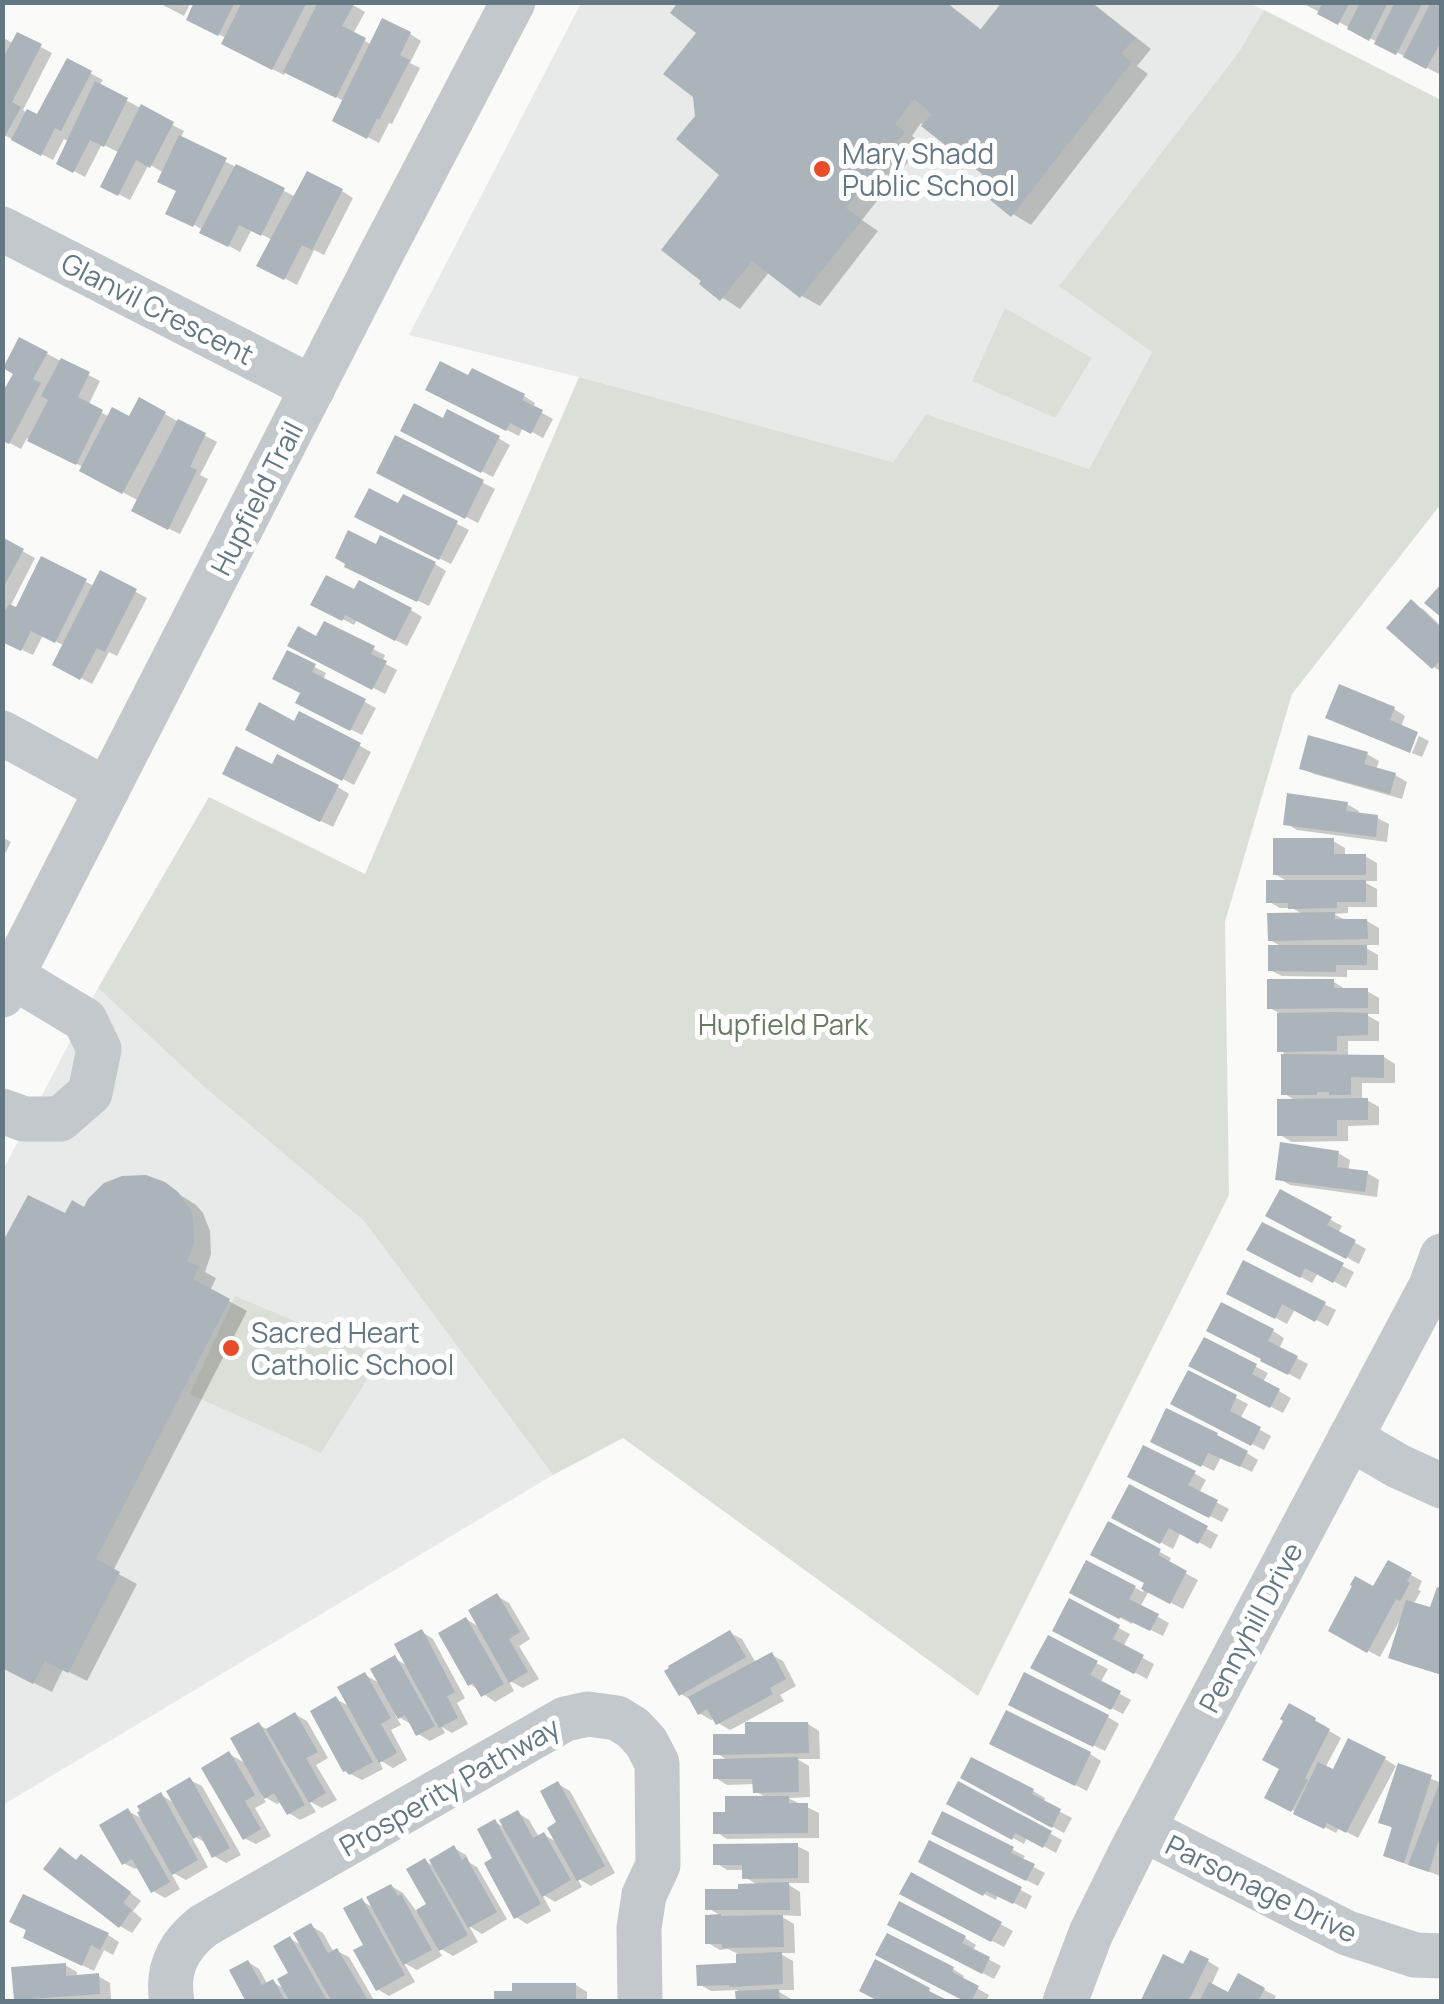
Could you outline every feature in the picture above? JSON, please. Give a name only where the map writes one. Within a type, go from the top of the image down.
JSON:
[{"type":"street","name":"Hupfield Trail","points":[[7,986],[514,2]]},
{"type":"street","name":"Glanvil Crescent","points":[[2,229],[313,388]]},
{"type":"street","points":[[2,734],[107,790]]},
{"type":"street","points":[[2,1111],[24,1119],[60,1119],[90,1093],[99,1049],[85,1020],[7,986]]},
{"type":"street","name":"Pennyhill Drive","points":[[1065,2002],[1091,1934],[1143,1829],[1431,1286],[1442,1256]]},
{"type":"street","points":[[1350,1438],[1442,1486]]},
{"type":"street","name":"Prosperity Pathway","points":[[172,2002],[172,1968],[179,1950],[203,1926],[565,1719],[588,1714],[607,1715],[634,1728],[657,1764],[658,1865],[644,1895],[639,1928],[640,2002]]},
{"type":"street","name":"Parsonage Drive","points":[[1143,1829],[1347,1933],[1415,1955],[1442,1956]]},
{"type":"shaded area","name":"Mary Shadd Public School","points":[[1247,2],[1264,10],[1238,53],[1060,285],[1152,352],[1089,469],[926,414],[893,462],[409,335],[581,3]]},
{"type":"shaded area","name":"Sacred Heart Catholic School","points":[[98,988],[202,1085],[364,1221],[553,1475],[3,1805],[3,1170]]},
{"type":"green space","name":"Hupfield Park","points":[[1264,10],[1441,100],[1441,504],[1292,694],[1225,922],[1229,1195],[978,1696],[623,1438],[553,1475],[364,1221],[202,1085],[98,988],[209,797],[365,874],[579,377],[893,462],[926,414],[1089,469],[1152,352],[1059,286],[1238,53]]},
{"type":"green space","points":[[1005,308],[1092,358],[1055,418],[972,381]]},
{"type":"green space","points":[[235,1296],[381,1357],[321,1453],[190,1394]]},
{"type":"building","points":[[194,2],[235,2],[218,36],[186,20]]},
{"type":"building","points":[[242,2],[307,2],[272,70],[221,44]]},
{"type":"building","points":[[318,2],[355,2],[342,26],[366,38],[336,98],[283,72]]},
{"type":"building","points":[[678,2],[945,2],[980,30],[1002,2],[1051,2],[1055,6],[1057,2],[1091,2],[1135,38],[1121,54],[1132,62],[1011,217],[973,186],[982,174],[921,126],[932,114],[914,99],[895,124],[905,132],[846,208],[862,220],[800,298],[752,261],[720,301],[661,250],[719,175],[676,139],[695,116],[693,97],[663,74],[696,33],[670,13]]},
{"type":"building","points":[[1323,2],[1350,2],[1338,25],[1317,14]]},
{"type":"building","points":[[1360,2],[1388,2],[1369,41],[1347,29]]},
{"type":"building","points":[[1395,2],[1423,2],[1396,55],[1374,44]]},
{"type":"building","points":[[1431,2],[1442,2],[1442,40],[1426,69],[1403,57]]},
{"type":"building","points":[[382,18],[411,32],[400,55],[410,60],[367,139],[332,121]]},
{"type":"building","points":[[17,32],[42,44],[12,102],[21,107],[2,142],[2,60]]},
{"type":"building","points":[[67,58],[92,71],[61,131],[55,128],[41,156],[11,140],[27,109],[37,114]]},
{"type":"building","points":[[95,81],[128,98],[104,147],[90,140],[73,173],[56,164]]},
{"type":"building","points":[[141,104],[174,122],[150,168],[136,160],[118,196],[100,187]]},
{"type":"building","points":[[179,135],[227,158],[193,227],[165,214],[176,191],[157,182]]},
{"type":"building","points":[[236,164],[285,188],[261,236],[239,225],[228,247],[199,233]]},
{"type":"building","points":[[307,171],[343,189],[312,250],[302,245],[284,280],[256,266]]},
{"type":"building","points":[[19,337],[48,352],[33,379],[41,383],[9,444],[2,441],[2,393],[13,374],[3,368]]},
{"type":"building","points":[[61,358],[90,372],[78,397],[103,410],[76,465],[27,441],[48,400],[41,396]]},
{"type":"building","points":[[440,361],[468,375],[472,368],[525,394],[522,400],[543,410],[531,434],[510,423],[506,431],[425,390]]},
{"type":"building","points":[[139,397],[166,412],[122,494],[79,471],[112,407],[129,416]]},
{"type":"building","points":[[414,403],[443,418],[447,409],[500,436],[481,473],[400,431]]},
{"type":"building","points":[[178,419],[206,433],[190,467],[197,470],[168,530],[131,511]]},
{"type":"building","points":[[395,435],[484,480],[465,519],[376,473]]},
{"type":"building","points":[[369,488],[398,503],[403,494],[458,521],[439,560],[354,517]]},
{"type":"building","points":[[348,530],[376,544],[380,535],[436,562],[417,602],[344,567],[335,558]]},
{"type":"building","points":[[2,537],[24,549],[2,590]]},
{"type":"building","points":[[41,556],[87,579],[55,643],[31,631],[21,651],[2,642],[2,616],[9,604],[16,607]]},
{"type":"building","points":[[100,570],[137,589],[105,652],[97,648],[80,680],[52,665]]},
{"type":"building","points":[[326,575],[354,589],[359,580],[412,608],[395,641],[345,615],[342,621],[310,605]]},
{"type":"building","points":[[1442,583],[1442,618],[1424,603]]},
{"type":"building","points":[[1411,599],[1442,629],[1442,658],[1432,669],[1386,628]]},
{"type":"building","points":[[324,621],[375,646],[371,654],[387,661],[372,690],[287,646],[298,626],[316,636]]},
{"type":"building","points":[[287,650],[316,664],[312,672],[366,699],[350,731],[295,703],[300,693],[272,679]]},
{"type":"building","points":[[1339,684],[1395,707],[1390,720],[1418,732],[1410,753],[1325,718]]},
{"type":"building","points":[[259,702],[294,721],[299,711],[361,743],[342,781],[245,730]]},
{"type":"building","points":[[1308,735],[1368,752],[1364,764],[1396,773],[1390,794],[1299,769]]},
{"type":"building","points":[[236,746],[272,764],[277,754],[339,785],[320,822],[222,774]]},
{"type":"building","points":[[1287,793],[1348,802],[1346,811],[1378,815],[1376,837],[1283,825]]},
{"type":"building","points":[[1273,838],[1334,838],[1334,854],[1366,854],[1366,875],[1273,875]]},
{"type":"building","points":[[1266,880],[1366,880],[1366,902],[1337,902],[1337,908],[1288,909],[1288,903],[1266,903]]},
{"type":"building","points":[[1335,912],[1335,919],[1367,919],[1368,939],[1268,941],[1267,913]]},
{"type":"building","points":[[1268,945],[1367,945],[1367,965],[1336,965],[1336,972],[1268,971]]},
{"type":"building","points":[[1267,979],[1334,979],[1334,988],[1368,988],[1368,1008],[1267,1009]]},
{"type":"building","points":[[1277,1013],[1368,1013],[1368,1035],[1337,1036],[1337,1051],[1277,1052]]},
{"type":"building","points":[[1281,1054],[1384,1055],[1384,1078],[1351,1077],[1351,1095],[1281,1095]]},
{"type":"building","points":[[1368,1098],[1368,1120],[1337,1120],[1337,1136],[1277,1136],[1277,1099]]},
{"type":"building","points":[[1280,1142],[1339,1151],[1337,1167],[1368,1171],[1365,1192],[1275,1180]]},
{"type":"building","points":[[146,1175],[178,1192],[190,1209],[194,1243],[187,1261],[199,1266],[193,1279],[230,1299],[96,1559],[120,1572],[68,1673],[45,1661],[33,1684],[2,1668],[2,1243],[28,1195],[65,1213],[72,1200],[84,1207],[104,1183],[122,1176]]},
{"type":"building","points":[[1280,1189],[1332,1217],[1327,1225],[1356,1240],[1346,1259],[1265,1216]]},
{"type":"building","points":[[1262,1222],[1344,1263],[1333,1283],[1305,1268],[1300,1278],[1246,1250]]},
{"type":"building","points":[[1243,1260],[1326,1302],[1315,1322],[1282,1304],[1275,1319],[1226,1294]]},
{"type":"building","points":[[1221,1302],[1274,1329],[1268,1341],[1298,1356],[1288,1375],[1206,1331]]},
{"type":"building","points":[[1204,1337],[1257,1364],[1252,1374],[1280,1389],[1270,1408],[1188,1366]]},
{"type":"building","points":[[1188,1370],[1237,1395],[1230,1411],[1261,1427],[1251,1446],[1170,1404]]},
{"type":"building","points":[[1166,1408],[1248,1451],[1240,1467],[1208,1453],[1201,1467],[1150,1442]]},
{"type":"building","points":[[1143,1445],[1196,1471],[1188,1485],[1218,1500],[1209,1518],[1127,1477]]},
{"type":"building","points":[[1129,1484],[1208,1526],[1198,1544],[1169,1528],[1160,1544],[1111,1518]]},
{"type":"building","points":[[1108,1521],[1161,1549],[1158,1555],[1187,1571],[1170,1604],[1141,1589],[1144,1583],[1090,1555]]},
{"type":"building","points":[[1086,1560],[1136,1586],[1129,1599],[1159,1614],[1150,1631],[1069,1593]]},
{"type":"building","points":[[1388,1560],[1412,1573],[1407,1581],[1410,1583],[1400,1601],[1396,1599],[1367,1653],[1328,1631],[1355,1576],[1373,1586]]},
{"type":"building","points":[[1437,1587],[1442,1588],[1439,1674],[1388,1658],[1406,1600],[1430,1607]]},
{"type":"building","points":[[497,1593],[520,1632],[509,1639],[528,1672],[509,1683],[468,1610]]},
{"type":"building","points":[[1069,1598],[1120,1625],[1113,1639],[1144,1655],[1134,1674],[1052,1631]]},
{"type":"building","points":[[466,1617],[504,1684],[481,1697],[473,1683],[468,1686],[438,1633]]},
{"type":"building","points":[[422,1629],[455,1692],[447,1696],[458,1718],[439,1728],[394,1644]]},
{"type":"building","points":[[730,1630],[746,1657],[679,1696],[664,1671]]},
{"type":"building","points":[[1048,1635],[1098,1661],[1090,1675],[1121,1691],[1111,1710],[1030,1668]]},
{"type":"building","points":[[772,1652],[786,1679],[770,1688],[773,1694],[716,1725],[707,1709],[698,1715],[688,1697]]},
{"type":"building","points":[[395,1655],[435,1726],[416,1736],[405,1715],[398,1719],[370,1669]]},
{"type":"building","points":[[365,1672],[391,1718],[381,1724],[397,1753],[379,1763],[337,1687]]},
{"type":"building","points":[[1024,1672],[1109,1715],[1093,1747],[1008,1705]]},
{"type":"building","points":[[336,1696],[373,1762],[349,1775],[343,1772],[310,1711]]},
{"type":"building","points":[[1289,1703],[1330,1729],[1291,1812],[1264,1798],[1279,1769],[1262,1760]]},
{"type":"building","points":[[1006,1710],[1091,1752],[1075,1786],[989,1744]]},
{"type":"building","points":[[295,1712],[318,1752],[306,1758],[326,1793],[309,1803],[266,1729]]},
{"type":"building","points":[[259,1722],[305,1805],[287,1815],[274,1793],[264,1799],[230,1738]]},
{"type":"building","points":[[745,1722],[808,1722],[809,1753],[713,1755],[713,1734],[745,1734]]},
{"type":"building","points":[[1348,1738],[1386,1757],[1346,1833],[1327,1823],[1324,1829],[1293,1814],[1318,1762],[1333,1769]]},
{"type":"building","points":[[229,1751],[255,1795],[245,1801],[261,1829],[243,1840],[201,1768]]},
{"type":"building","points":[[798,1757],[799,1792],[753,1793],[752,1779],[713,1779],[713,1759]]},
{"type":"building","points":[[971,1757],[1034,1789],[1032,1794],[1061,1809],[1052,1828],[960,1778]]},
{"type":"building","points":[[1398,1763],[1432,1775],[1404,1863],[1383,1856],[1392,1827],[1378,1823]]},
{"type":"building","points":[[190,1777],[230,1848],[212,1858],[200,1835],[193,1839],[166,1791]]},
{"type":"building","points":[[1442,1777],[1442,1843],[1438,1842],[1429,1872],[1408,1865]]},
{"type":"building","points":[[558,1781],[605,1866],[577,1881],[547,1828],[556,1822],[540,1791]]},
{"type":"building","points":[[958,1781],[1052,1831],[1043,1848],[1015,1833],[1012,1840],[946,1804]]},
{"type":"building","points":[[161,1792],[198,1860],[172,1875],[137,1812],[137,1806]]},
{"type":"building","points":[[725,1796],[789,1796],[789,1803],[808,1803],[808,1833],[713,1834],[713,1812],[725,1812]]},
{"type":"building","points":[[128,1808],[170,1882],[151,1893],[132,1859],[122,1865],[99,1825]]},
{"type":"building","points":[[518,1810],[533,1838],[544,1832],[571,1880],[542,1897],[499,1820]]},
{"type":"building","points":[[942,1811],[1014,1847],[1011,1853],[1035,1864],[1026,1881],[931,1834]]},
{"type":"building","points":[[495,1819],[541,1904],[514,1919],[484,1863],[492,1858],[477,1829]]},
{"type":"building","points":[[929,1840],[1022,1887],[1013,1904],[986,1891],[983,1896],[918,1862]]},
{"type":"building","points":[[798,1843],[798,1878],[742,1879],[742,1865],[713,1865],[713,1844]]},
{"type":"building","points":[[454,1845],[462,1860],[466,1857],[497,1912],[468,1928],[429,1860]]},
{"type":"building","points":[[60,1847],[76,1860],[81,1854],[131,1892],[123,1903],[132,1910],[119,1928],[43,1869]]},
{"type":"building","points":[[425,1858],[468,1935],[439,1951],[416,1910],[426,1904],[406,1869]]},
{"type":"building","points":[[911,1872],[1002,1922],[991,1942],[899,1894]]},
{"type":"building","points":[[789,1882],[790,1910],[705,1910],[705,1889]]},
{"type":"building","points":[[391,1884],[398,1896],[401,1894],[432,1950],[403,1965],[366,1897]]},
{"type":"building","points":[[23,1894],[109,1933],[100,1950],[91,1945],[82,1966],[23,1938],[26,1930],[9,1922]]},
{"type":"building","points":[[362,1898],[405,1975],[376,1991],[353,1950],[363,1945],[343,1908]]},
{"type":"building","points":[[899,1901],[966,1936],[962,1943],[990,1957],[982,1974],[887,1925]]},
{"type":"building","points":[[705,1915],[783,1915],[784,1947],[722,1948],[722,1944],[705,1944]]},
{"type":"building","points":[[311,1923],[328,1953],[337,1948],[369,2002],[332,2002],[293,1933]]},
{"type":"building","points":[[887,1933],[954,1967],[952,1972],[979,1986],[971,2002],[875,1955]]},
{"type":"building","points":[[290,1936],[328,2002],[290,2002],[277,1979],[288,1973],[273,1946]]},
{"type":"building","points":[[1190,1950],[1209,1959],[1188,2002],[1140,2002],[1163,1954],[1183,1964]]},
{"type":"building","points":[[782,1952],[783,1984],[697,1986],[696,1965],[736,1963],[736,1954]]},
{"type":"building","points":[[875,1959],[951,2002],[880,2002],[859,1991]]},
{"type":"building","points":[[248,1960],[262,1985],[273,1979],[286,2002],[246,2002],[229,1970]]},
{"type":"building","points":[[66,1963],[66,1976],[99,1973],[100,1994],[14,2000],[11,1967]]},
{"type":"building","points":[[1238,1973],[1265,1988],[1258,2002],[1199,2002],[1209,1982],[1228,1992]]},
{"type":"building","points":[[512,1983],[576,1983],[576,2002],[494,2002],[494,1991],[512,1991]]},
{"type":"building","points":[[779,1989],[780,2002],[736,2002],[735,1991]]},
{"type":"place","name":"Mary Shadd Public School","points":[[822,169]]},
{"type":"place","name":"Sacred Heart Catholic School","points":[[231,1348]]}]
